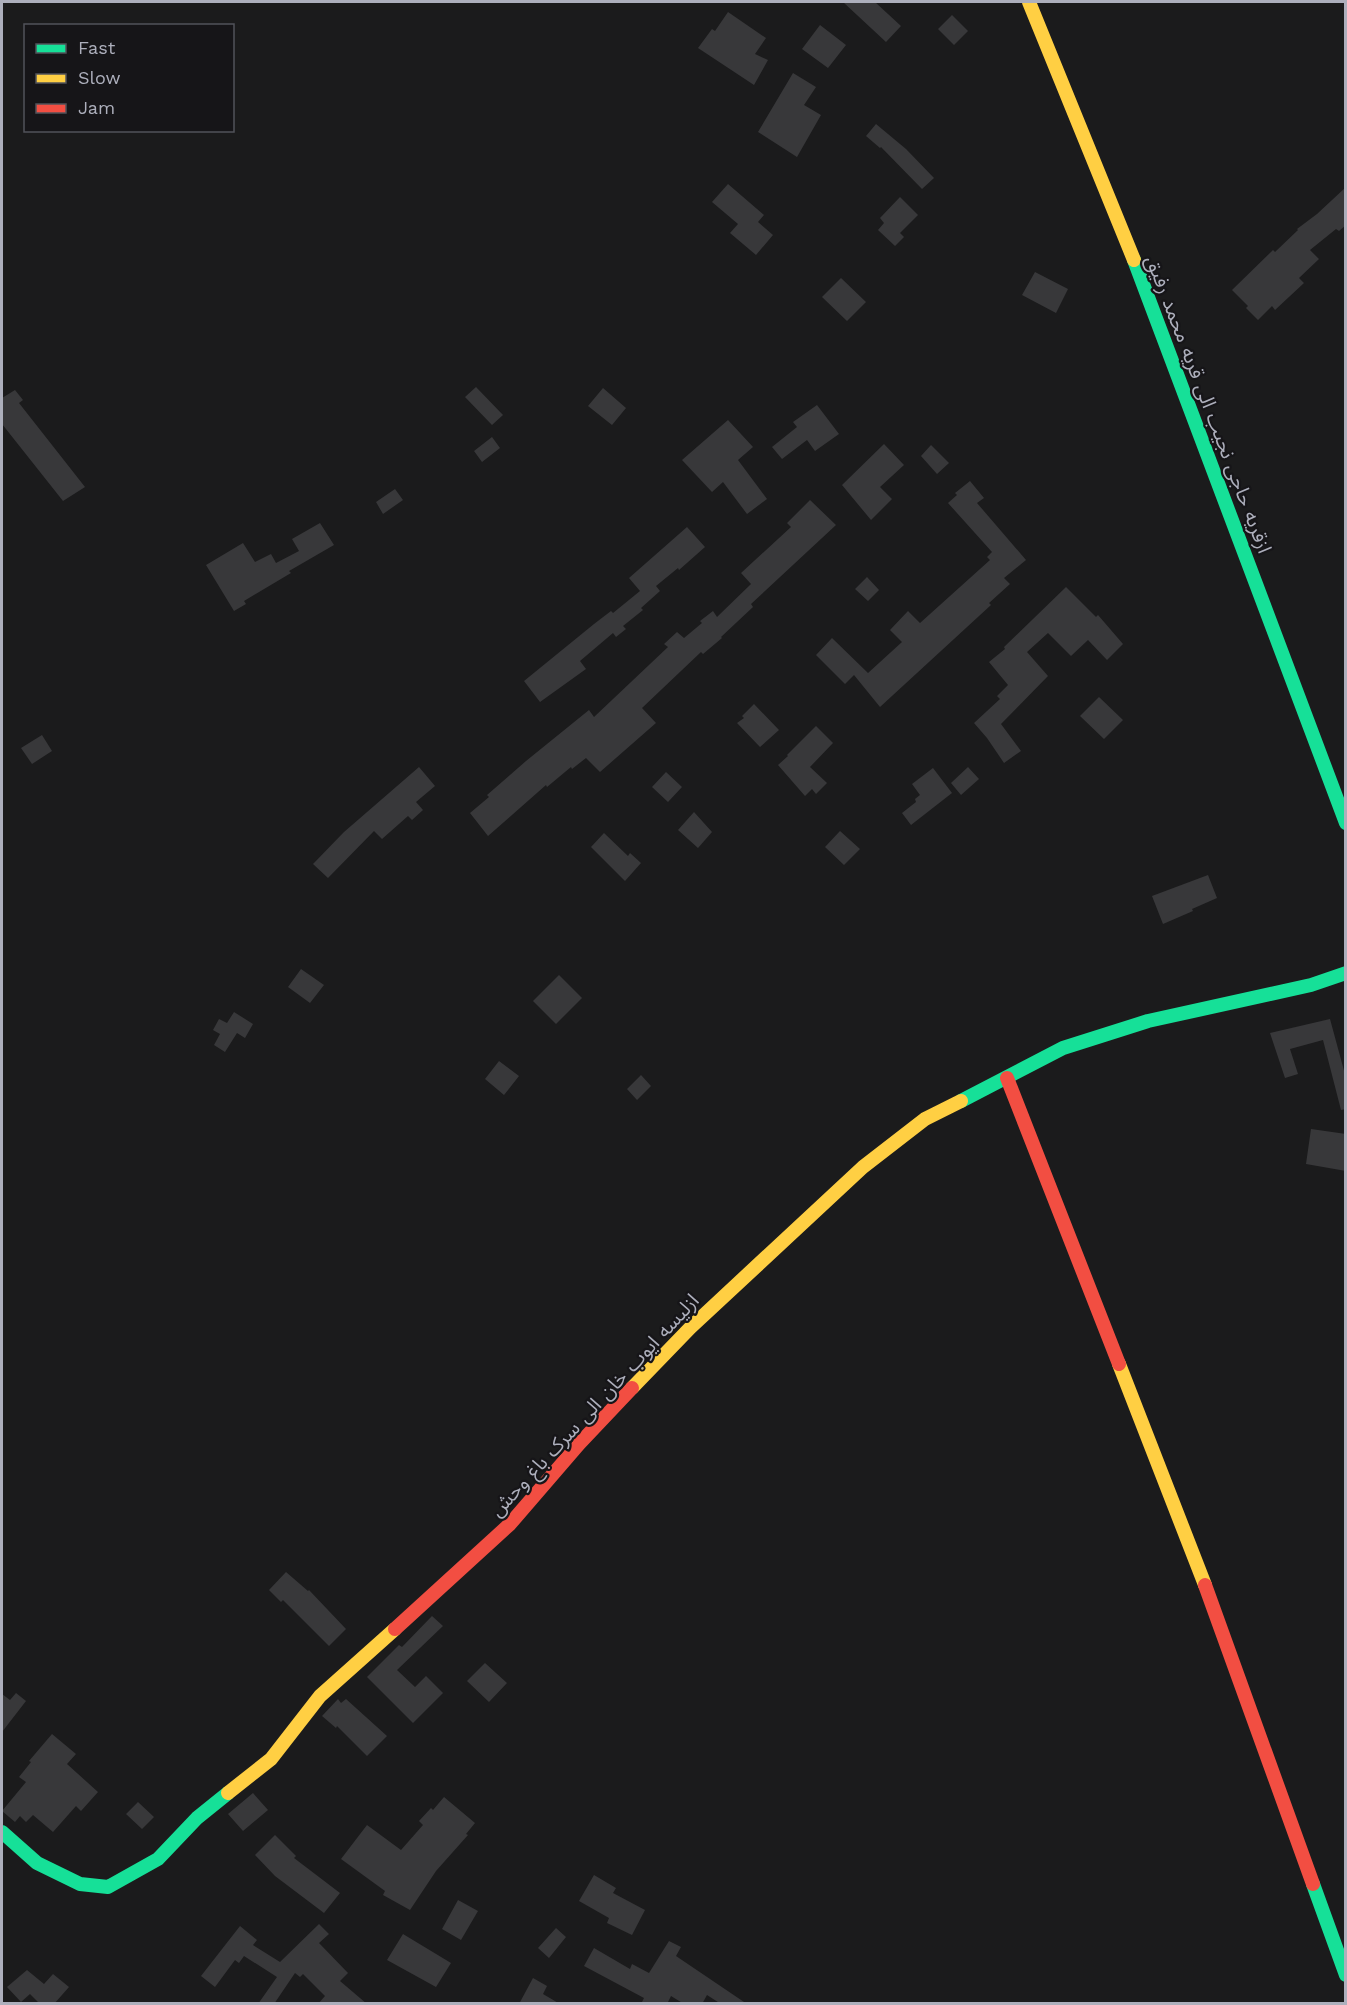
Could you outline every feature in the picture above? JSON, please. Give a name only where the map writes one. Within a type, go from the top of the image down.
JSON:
[{"type":"street","name":"ازقریه حاجی نجیب الی قریه محمد رفیق","points":[[1029,2],[1152,303],[1346,823]]},
{"type":"street","name":"ازلیسه ایوب خان الی سرک باغ وحش","points":[[2,1832],[37,1863],[80,1884],[108,1887],[158,1859],[197,1818],[271,1759],[320,1696],[502,1532],[579,1444],[690,1328],[863,1167],[925,1119],[1063,1048],[1148,1021],[1311,985],[1346,973]]},
{"type":"street","points":[[1008,1078],[1204,1583],[1346,1975]]},
{"type":"building","points":[[843,2],[875,2],[901,26],[886,42]]},
{"type":"building","points":[[728,12],[766,38],[755,54],[768,60],[754,85],[698,48],[712,29],[715,31]]},
{"type":"building","points":[[952,15],[968,31],[954,45],[938,29]]},
{"type":"building","points":[[820,25],[846,45],[828,68],[802,49]]},
{"type":"building","points":[[793,73],[816,87],[804,105],[821,115],[797,157],[758,132]]},
{"type":"building","points":[[876,124],[906,149],[934,178],[922,189],[881,147],[866,136]]},
{"type":"building","points":[[728,184],[764,215],[758,222],[773,235],[756,255],[730,233],[738,224],[712,202]]},
{"type":"building","points":[[1346,187],[1346,225],[1339,231],[1336,229],[1310,250],[1319,259],[1299,278],[1304,283],[1275,310],[1272,306],[1258,320],[1232,290],[1273,250],[1275,252],[1297,229]]},
{"type":"building","points":[[900,197],[918,215],[900,233],[904,237],[895,246],[878,230],[884,223],[880,218]]},
{"type":"building","points":[[1035,272],[1068,289],[1056,313],[1022,295]]},
{"type":"building","points":[[841,278],[866,302],[847,321],[822,297]]},
{"type":"building","points":[[476,387],[503,415],[492,425],[465,397]]},
{"type":"building","points":[[603,388],[626,408],[612,425],[588,406]]},
{"type":"building","points":[[15,390],[23,400],[19,403],[85,487],[63,501],[2,424],[2,398]]},
{"type":"building","points":[[817,405],[839,434],[815,451],[807,440],[782,459],[772,447],[797,427],[793,422]]},
{"type":"building","points":[[728,420],[753,447],[738,460],[767,499],[747,514],[723,482],[712,492],[682,460]]},
{"type":"building","points":[[492,437],[500,448],[482,462],[474,451]]},
{"type":"building","points":[[884,444],[904,465],[880,487],[892,499],[871,520],[842,485]]},
{"type":"building","points":[[931,445],[949,463],[937,474],[921,456]]},
{"type":"building","points":[[970,481],[984,498],[977,503],[1026,560],[1004,578],[1010,584],[989,603],[991,605],[880,707],[854,675],[845,684],[816,655],[832,638],[868,673],[902,642],[890,630],[908,611],[920,623],[990,560],[987,557],[992,552],[948,503],[957,495],[955,493]]},
{"type":"building","points":[[395,489],[403,500],[383,514],[376,502]]},
{"type":"building","points":[[810,500],[836,525],[751,604],[753,607],[722,638],[703,654],[701,652],[642,708],[656,723],[600,772],[586,758],[572,769],[571,767],[547,787],[546,785],[488,836],[470,813],[489,797],[487,795],[589,710],[594,717],[668,647],[664,644],[677,632],[684,638],[713,611],[717,617],[751,584],[741,573],[791,527],[787,523]]},
{"type":"building","points":[[320,523],[334,545],[289,571],[291,573],[244,601],[246,604],[234,611],[206,565],[243,543],[255,562],[271,554],[276,563],[299,551],[292,539]]},
{"type":"building","points":[[687,527],[705,547],[679,570],[678,568],[656,586],[660,591],[641,608],[643,610],[623,626],[626,629],[616,637],[613,633],[580,661],[586,669],[540,702],[524,681],[594,624],[611,611],[613,613],[640,591],[629,578]]},
{"type":"building","points":[[867,577],[879,590],[868,601],[855,589]]},
{"type":"building","points":[[1066,587],[1096,617],[1098,615],[1123,644],[1107,660],[1088,640],[1071,656],[1048,633],[1027,652],[1048,676],[1001,724],[1021,751],[1004,763],[974,723],[1000,699],[997,696],[1008,685],[989,662],[1005,649],[1004,647]]},
{"type":"building","points":[[1099,697],[1123,720],[1104,739],[1080,716]]},
{"type":"building","points":[[754,704],[779,730],[760,747],[737,723],[744,718],[742,716]]},
{"type":"building","points":[[816,726],[833,743],[810,767],[827,783],[816,794],[812,789],[805,796],[778,765]]},
{"type":"building","points":[[42,735],[52,751],[32,764],[21,748]]},
{"type":"building","points":[[419,767],[435,786],[416,802],[423,810],[412,820],[408,816],[382,839],[374,831],[328,878],[313,864],[344,832]]},
{"type":"building","points":[[968,767],[979,779],[961,795],[951,783]]},
{"type":"building","points":[[933,768],[952,793],[911,825],[902,813],[916,802],[915,799],[920,795],[912,784]]},
{"type":"building","points":[[666,772],[682,787],[668,802],[652,787]]},
{"type":"building","points":[[694,812],[712,832],[698,848],[678,830]]},
{"type":"building","points":[[840,831],[860,849],[844,865],[825,847]]},
{"type":"building","points":[[604,833],[628,856],[630,853],[641,863],[625,881],[591,847]]},
{"type":"building","points":[[1208,875],[1217,898],[1163,924],[1152,896]]},
{"type":"building","points":[[301,969],[324,985],[310,1003],[288,987]]},
{"type":"building","points":[[559,975],[582,998],[556,1024],[533,1001]]},
{"type":"building","points":[[234,1012],[253,1024],[245,1038],[237,1033],[225,1052],[214,1045],[220,1034],[213,1030],[219,1019],[227,1023]]},
{"type":"building","points":[[1330,1019],[1346,1078],[1346,1109],[1341,1110],[1323,1040],[1290,1049],[1298,1074],[1285,1078],[1270,1033]]},
{"type":"building","points":[[499,1061],[519,1076],[504,1095],[485,1079]]},
{"type":"building","points":[[641,1075],[651,1086],[637,1100],[627,1089]]},
{"type":"building","points":[[1311,1129],[1346,1134],[1346,1171],[1306,1164]]},
{"type":"building","points":[[286,1572],[309,1590],[346,1629],[329,1646],[283,1600],[281,1602],[269,1590]]},
{"type":"building","points":[[432,1616],[443,1626],[397,1670],[415,1687],[426,1676],[443,1693],[413,1723],[367,1677],[399,1645],[402,1647]]},
{"type":"building","points":[[485,1663],[507,1683],[489,1702],[467,1681]]},
{"type":"building","points":[[16,1693],[26,1701],[2,1732],[2,1694],[10,1700]]},
{"type":"building","points":[[338,1699],[341,1703],[346,1699],[387,1736],[367,1756],[337,1726],[336,1728],[322,1716]]},
{"type":"building","points":[[52,1734],[76,1754],[67,1764],[98,1792],[81,1811],[76,1806],[53,1832],[33,1815],[26,1822],[20,1816],[15,1822],[2,1811],[26,1782],[19,1777],[31,1762],[29,1761]]},
{"type":"building","points":[[253,1793],[268,1810],[243,1831],[228,1814]]},
{"type":"building","points":[[444,1797],[475,1823],[466,1834],[468,1835],[436,1871],[410,1910],[383,1895],[385,1891],[341,1859],[367,1825],[401,1850],[423,1825],[419,1821]]},
{"type":"building","points":[[138,1802],[154,1817],[142,1829],[126,1814]]},
{"type":"building","points":[[275,1835],[296,1856],[294,1858],[340,1893],[324,1913],[275,1876],[255,1855]]},
{"type":"building","points":[[594,1875],[616,1888],[613,1893],[645,1910],[632,1935],[607,1923],[609,1918],[579,1901]]},
{"type":"building","points":[[458,1900],[478,1911],[461,1940],[442,1929]]},
{"type":"building","points":[[319,1924],[329,1934],[319,1943],[348,1973],[340,1981],[367,2004],[318,2004],[325,1996],[303,1974],[300,1977],[295,1973],[274,2004],[258,2004],[277,1977],[244,1956],[239,1963],[235,1960],[215,1987],[201,1976],[240,1926],[257,1940],[253,1945],[280,1962]]},
{"type":"building","points":[[556,1928],[566,1937],[549,1958],[538,1948]]},
{"type":"building","points":[[403,1934],[451,1963],[436,1987],[387,1960]]},
{"type":"building","points":[[669,1941],[681,1947],[676,1956],[747,2004],[721,2004],[707,1995],[702,2004],[684,2004],[671,1996],[667,2004],[641,2004],[644,1998],[584,1966],[594,1948],[630,1969],[632,1964],[649,1973]]},
{"type":"building","points":[[27,1970],[44,1984],[53,1974],[69,1987],[54,2004],[40,2004],[30,1994],[21,2002],[7,1987]]},
{"type":"building","points":[[533,1978],[547,1986],[543,1994],[560,2004],[519,2004]]},
{"type":"traffic: fast","points":[[1134,260],[1346,823]]},
{"type":"traffic: fast","points":[[961,1101],[1063,1048],[1148,1021],[1311,985],[1346,973]]},
{"type":"traffic: fast","points":[[2,1832],[37,1863],[80,1884],[108,1887],[158,1859],[197,1818],[228,1793]]},
{"type":"traffic: fast","points":[[1313,1884],[1346,1975]]},
{"type":"traffic: slow","points":[[1029,2],[1134,260]]},
{"type":"traffic: slow","points":[[632,1388],[690,1328],[863,1167],[925,1119],[961,1101]]},
{"type":"traffic: slow","points":[[1119,1364],[1205,1585]]},
{"type":"traffic: slow","points":[[228,1793],[271,1759],[320,1696],[395,1629]]},
{"type":"traffic: jam","points":[[1007,1078],[1119,1364]]},
{"type":"traffic: jam","points":[[395,1629],[510,1524],[579,1444],[632,1388]]},
{"type":"traffic: jam","points":[[1205,1585],[1313,1884]]}]
